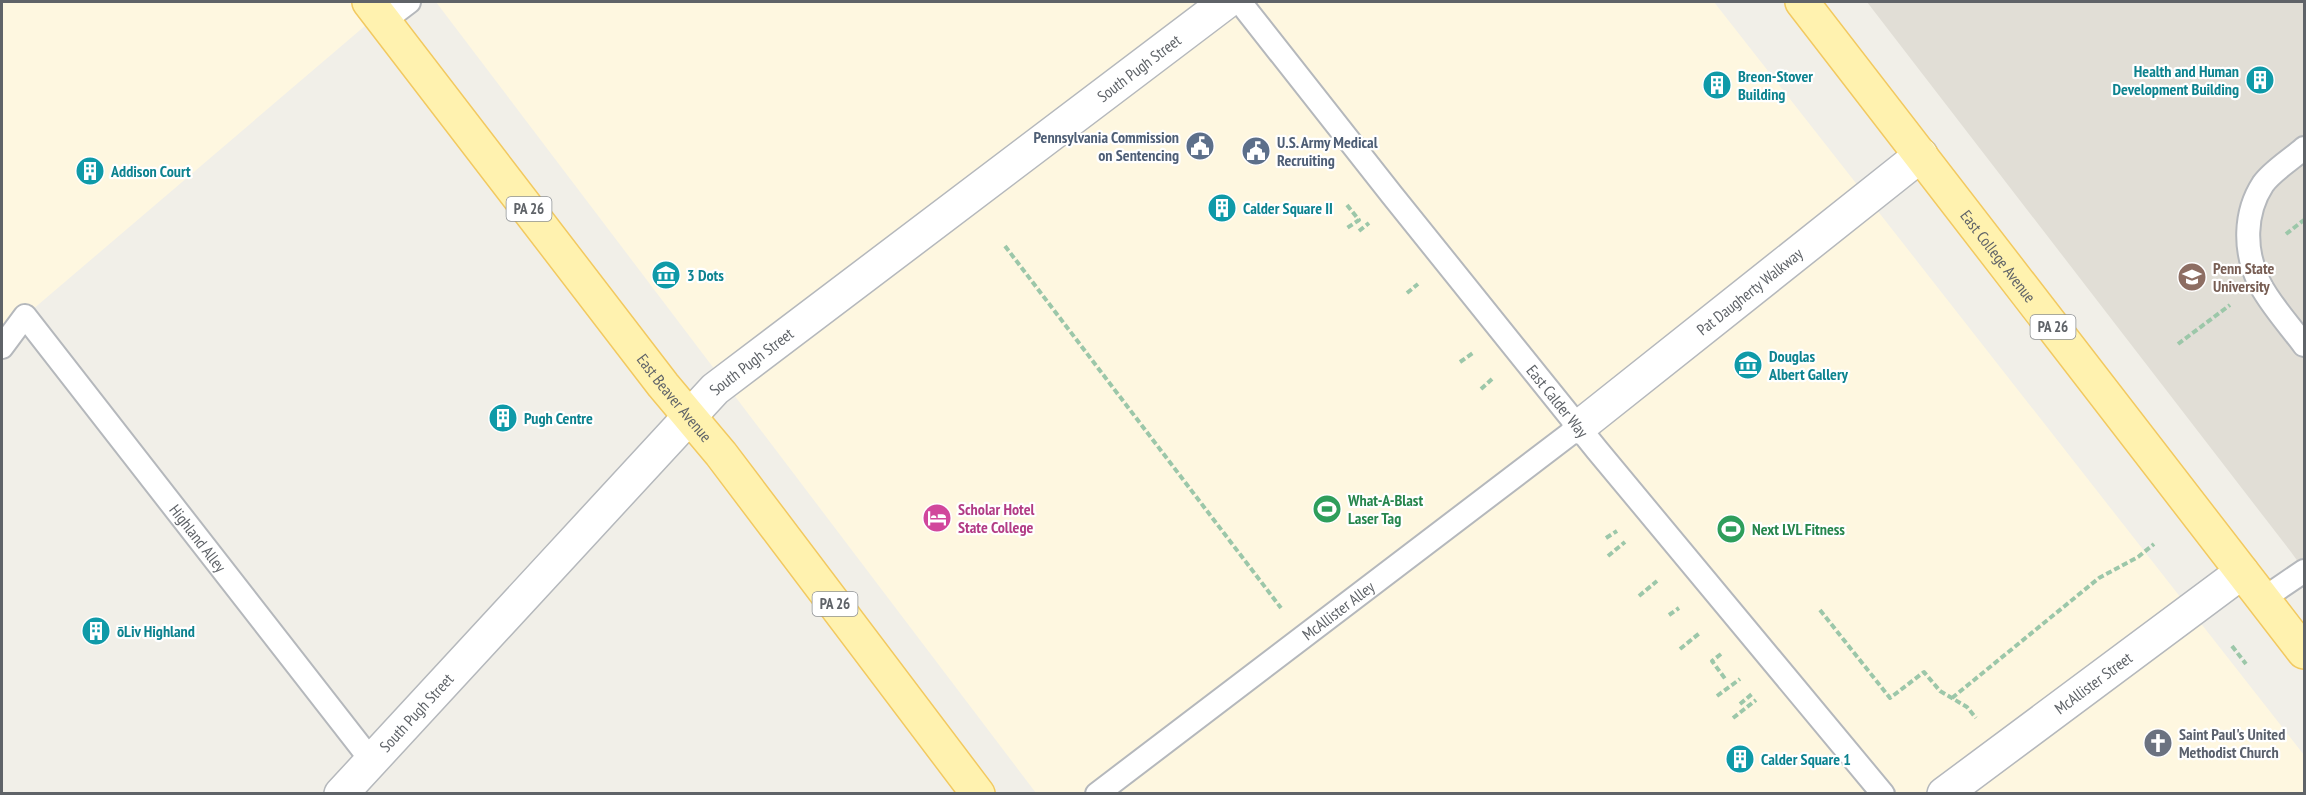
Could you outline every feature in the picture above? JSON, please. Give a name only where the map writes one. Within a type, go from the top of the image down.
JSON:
[{"type":"main road","name":"East College Avenue","points":[[1802,2],[2304,652]]},
{"type":"main road","name":"East Beaver Avenue","points":[[376,11],[663,385],[721,454],[978,794]]},
{"type":"street","name":"South Pugh Street","points":[[340,794],[715,389],[1226,2]]},
{"type":"street","name":"Pat Daugherty Walkway","points":[[1579,427],[1921,155]]},
{"type":"street","name":"McAllister Street","points":[[1944,794],[2242,572]]},
{"type":"lane","points":[[376,11],[409,2]]},
{"type":"lane","name":"East Calder Way","points":[[1240,2],[1579,427],[1883,794]]},
{"type":"lane","points":[[2304,148],[2264,182],[2252,204],[2248,231],[2250,256],[2259,282],[2304,345]]},
{"type":"lane","name":"Highland Alley","points":[[2,347],[26,316],[371,760]]},
{"type":"lane","name":"McAllister Alley","points":[[1097,794],[1579,427]]},
{"type":"lane","points":[[2263,598],[2304,571]]},
{"type":"path","points":[[1347,205],[1359,220],[1347,228]]},
{"type":"path","points":[[1359,231],[1370,222]]},
{"type":"path","points":[[1005,246],[1303,637]]},
{"type":"path","points":[[2178,344],[2235,302]]},
{"type":"path","points":[[1481,389],[1493,379]]},
{"type":"path","points":[[1608,556],[1632,536]]},
{"type":"path","points":[[1952,698],[2099,578],[2154,544]]},
{"type":"path","points":[[1639,596],[1663,576]]},
{"type":"path","points":[[1669,615],[1685,604]]},
{"type":"path","points":[[1820,609],[1890,698],[1924,672],[1940,691],[1967,707]]},
{"type":"path","points":[[1680,649],[1704,630]]},
{"type":"path","points":[[2232,646],[2246,664]]},
{"type":"path","points":[[1721,653],[1712,661],[1726,680]]},
{"type":"path","points":[[1717,696],[1741,678]]},
{"type":"path","points":[[1740,704],[1752,694]]},
{"type":"path","points":[[1733,718],[1756,699]]},
{"type":"shaded area","name":"Addison Court","points":[[2,2],[393,2],[25,316],[2,339]]},
{"type":"shaded area","points":[[436,2],[1714,2],[2304,755],[2304,793],[1036,793]]},
{"type":"shaded area","name":"Penn State University","points":[[1867,2],[2304,2],[2304,570],[2291,552]]},
{"type":"place","name":"Health and Human Development Building","points":[[2260,80]]},
{"type":"place","name":"Breon-Stover Building","points":[[1717,85]]},
{"type":"place","name":"Pennsylvania Commission on Sentencing","points":[[1200,146]]},
{"type":"place","name":"U.S. Army Medical Recruiting","points":[[1256,151]]},
{"type":"place","name":"Addison Court","points":[[90,171]]},
{"type":"place","name":"Calder Square II","points":[[1222,208]]},
{"type":"place","name":"3 Dots","points":[[666,275]]},
{"type":"place","name":"Penn State University","points":[[2192,277]]},
{"type":"place","name":"Douglas Albert Gallery","points":[[1748,365]]},
{"type":"place","name":"Pugh Centre","points":[[503,418]]},
{"type":"place","name":"What-A-Blast Laser Tag","points":[[1327,509]]},
{"type":"place","name":"Scholar Hotel State College","points":[[937,518]]},
{"type":"place","name":"Next LVL Fitness","points":[[1731,529]]},
{"type":"place","name":"ōLiv Highland","points":[[96,631]]},
{"type":"place","name":"Saint Paul's United Methodist Church","points":[[2158,743]]},
{"type":"place","name":"Calder Square 1","points":[[1740,759]]}]
